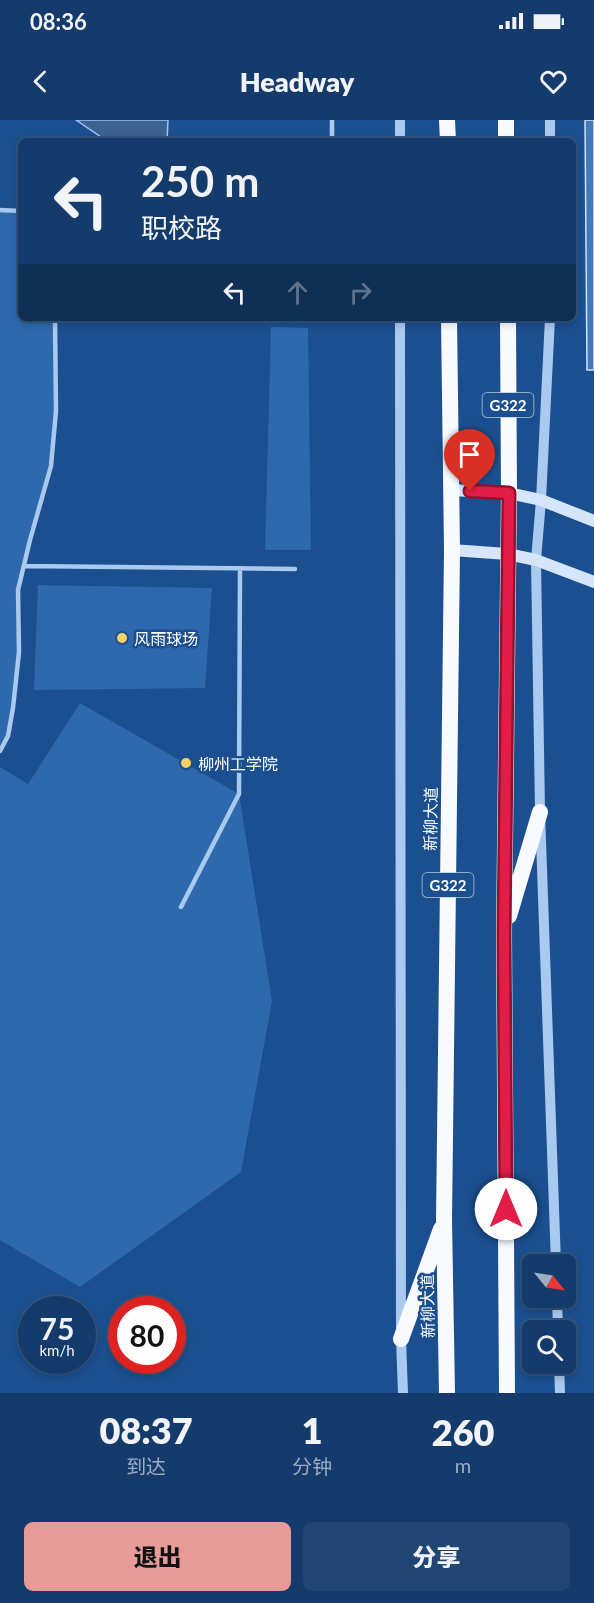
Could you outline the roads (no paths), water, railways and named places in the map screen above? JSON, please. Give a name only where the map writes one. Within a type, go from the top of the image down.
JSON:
[{"type":"highway","points":[[447,120],[448,138]]},
{"type":"highway","points":[[506,120],[506,138]]},
{"type":"highway","name":"新柳大道","points":[[447,1393],[444,1220],[452,550],[449,321]]},
{"type":"highway","name":"G322","points":[[507,1393],[504,934],[509,493],[508,321]]},
{"type":"highway","points":[[504,934],[540,812]]},
{"type":"highway","points":[[401,1339],[444,1220]]},
{"type":"main road","points":[[451,490],[509,493],[541,500],[594,521]]},
{"type":"main road","points":[[452,550],[507,554],[536,560],[594,582]]},
{"type":"street","points":[[400,120],[400,138]]},
{"type":"street","points":[[550,120],[550,138]]},
{"type":"street","points":[[400,321],[401,1339],[403,1393]]},
{"type":"street","points":[[550,321],[536,560],[540,812],[556,1254]]},
{"type":"street","points":[[559,1374],[560,1393]]},
{"type":"lane","points":[[332,120],[332,138]]},
{"type":"lane","points":[[0,210],[18,211]]},
{"type":"lane","points":[[0,751],[8,736],[13,708],[19,652],[18,591],[51,466],[56,411],[55,321]]},
{"type":"lane","points":[[24,566],[295,568]]},
{"type":"lane","points":[[181,907],[239,794],[240,568]]},
{"type":"place","name":"风雨球场","points":[[122,638]]},
{"type":"place","name":"柳州工学院","points":[[186,763]]}]
